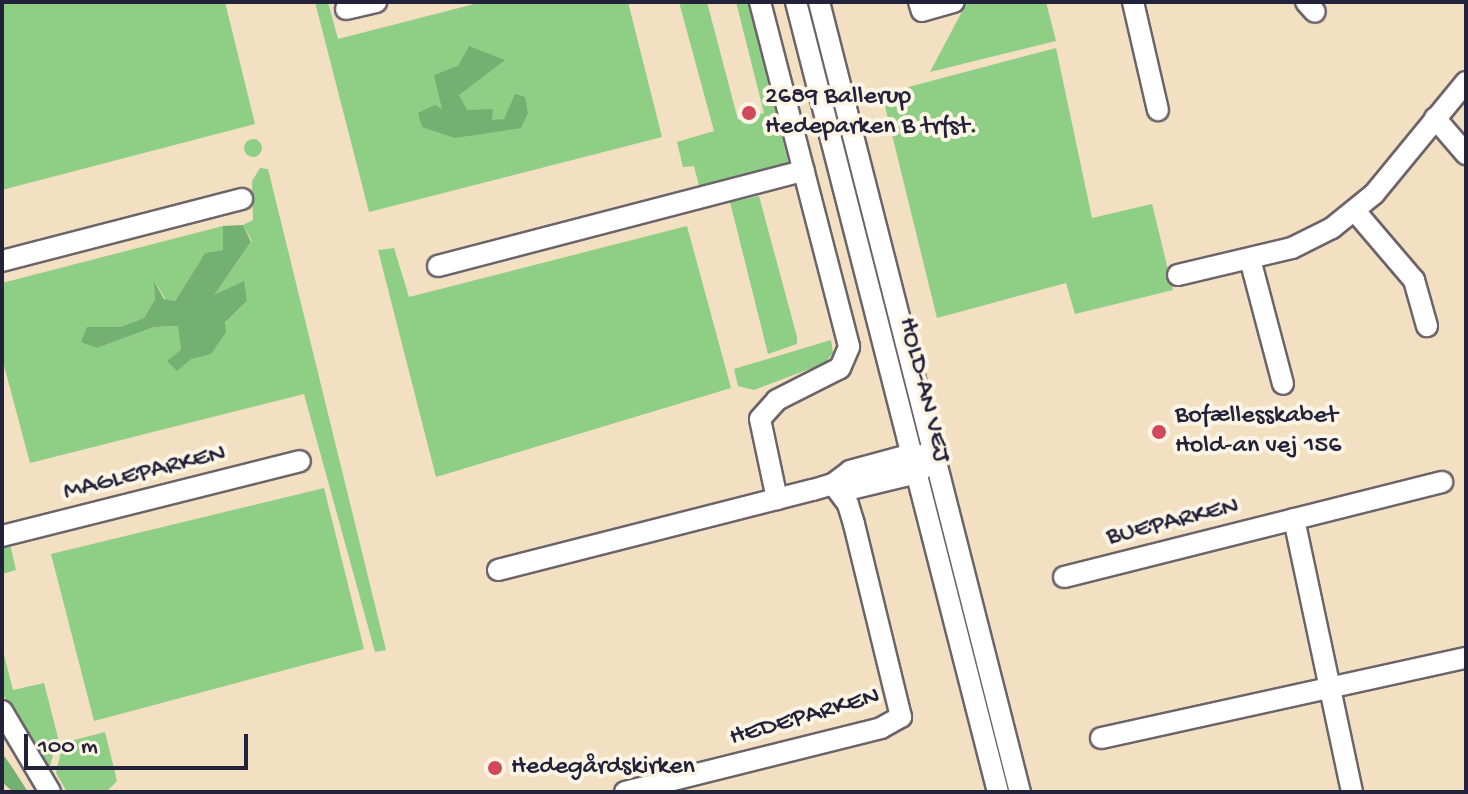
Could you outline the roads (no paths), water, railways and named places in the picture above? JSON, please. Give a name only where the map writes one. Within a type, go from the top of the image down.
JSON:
[{"type":"street","points":[[346,9],[376,2]]},
{"type":"street","points":[[760,2],[849,347],[840,368],[777,400],[760,419],[777,499]]},
{"type":"street","name":"HOLD-AN VEJ","points":[[796,2],[998,792]]},
{"type":"street","name":"HOLD-AN VEJ","points":[[819,2],[1020,792]]},
{"type":"street","points":[[919,2],[922,11],[954,2]]},
{"type":"street","points":[[1133,2],[1158,110]]},
{"type":"street","points":[[1178,275],[1250,259],[1311,240],[1355,211],[1466,82]]},
{"type":"street","points":[[1435,118],[1466,154]]},
{"type":"street","points":[[438,266],[804,171]]},
{"type":"street","points":[[2,261],[242,199]]},
{"type":"street","points":[[1355,211],[1414,280],[1427,326]]},
{"type":"street","points":[[1250,259],[1283,384]]},
{"type":"street","points":[[498,570],[833,484],[850,471],[915,464],[935,458]]},
{"type":"street","name":"MAGLEPARKEN","points":[[2,536],[300,461]]},
{"type":"street","name":"BUEPARKEN","points":[[1064,577],[1442,482]]},
{"type":"street","name":"HEDEPARKEN","points":[[625,792],[881,728],[901,717],[854,524],[848,504],[833,484]]},
{"type":"street","points":[[1294,519],[1352,792]]},
{"type":"street","points":[[1101,738],[1466,658]]},
{"type":"street","points":[[2,711],[50,792]]},
{"type":"place","name":"2689 Ballerup Hedeparken B trfst.","points":[[749,113]]},
{"type":"place","name":"Bofællesskabet Hold-an vej 156","points":[[1159,432]]},
{"type":"place","name":"Hedegårdskirken","points":[[495,768]]}]
